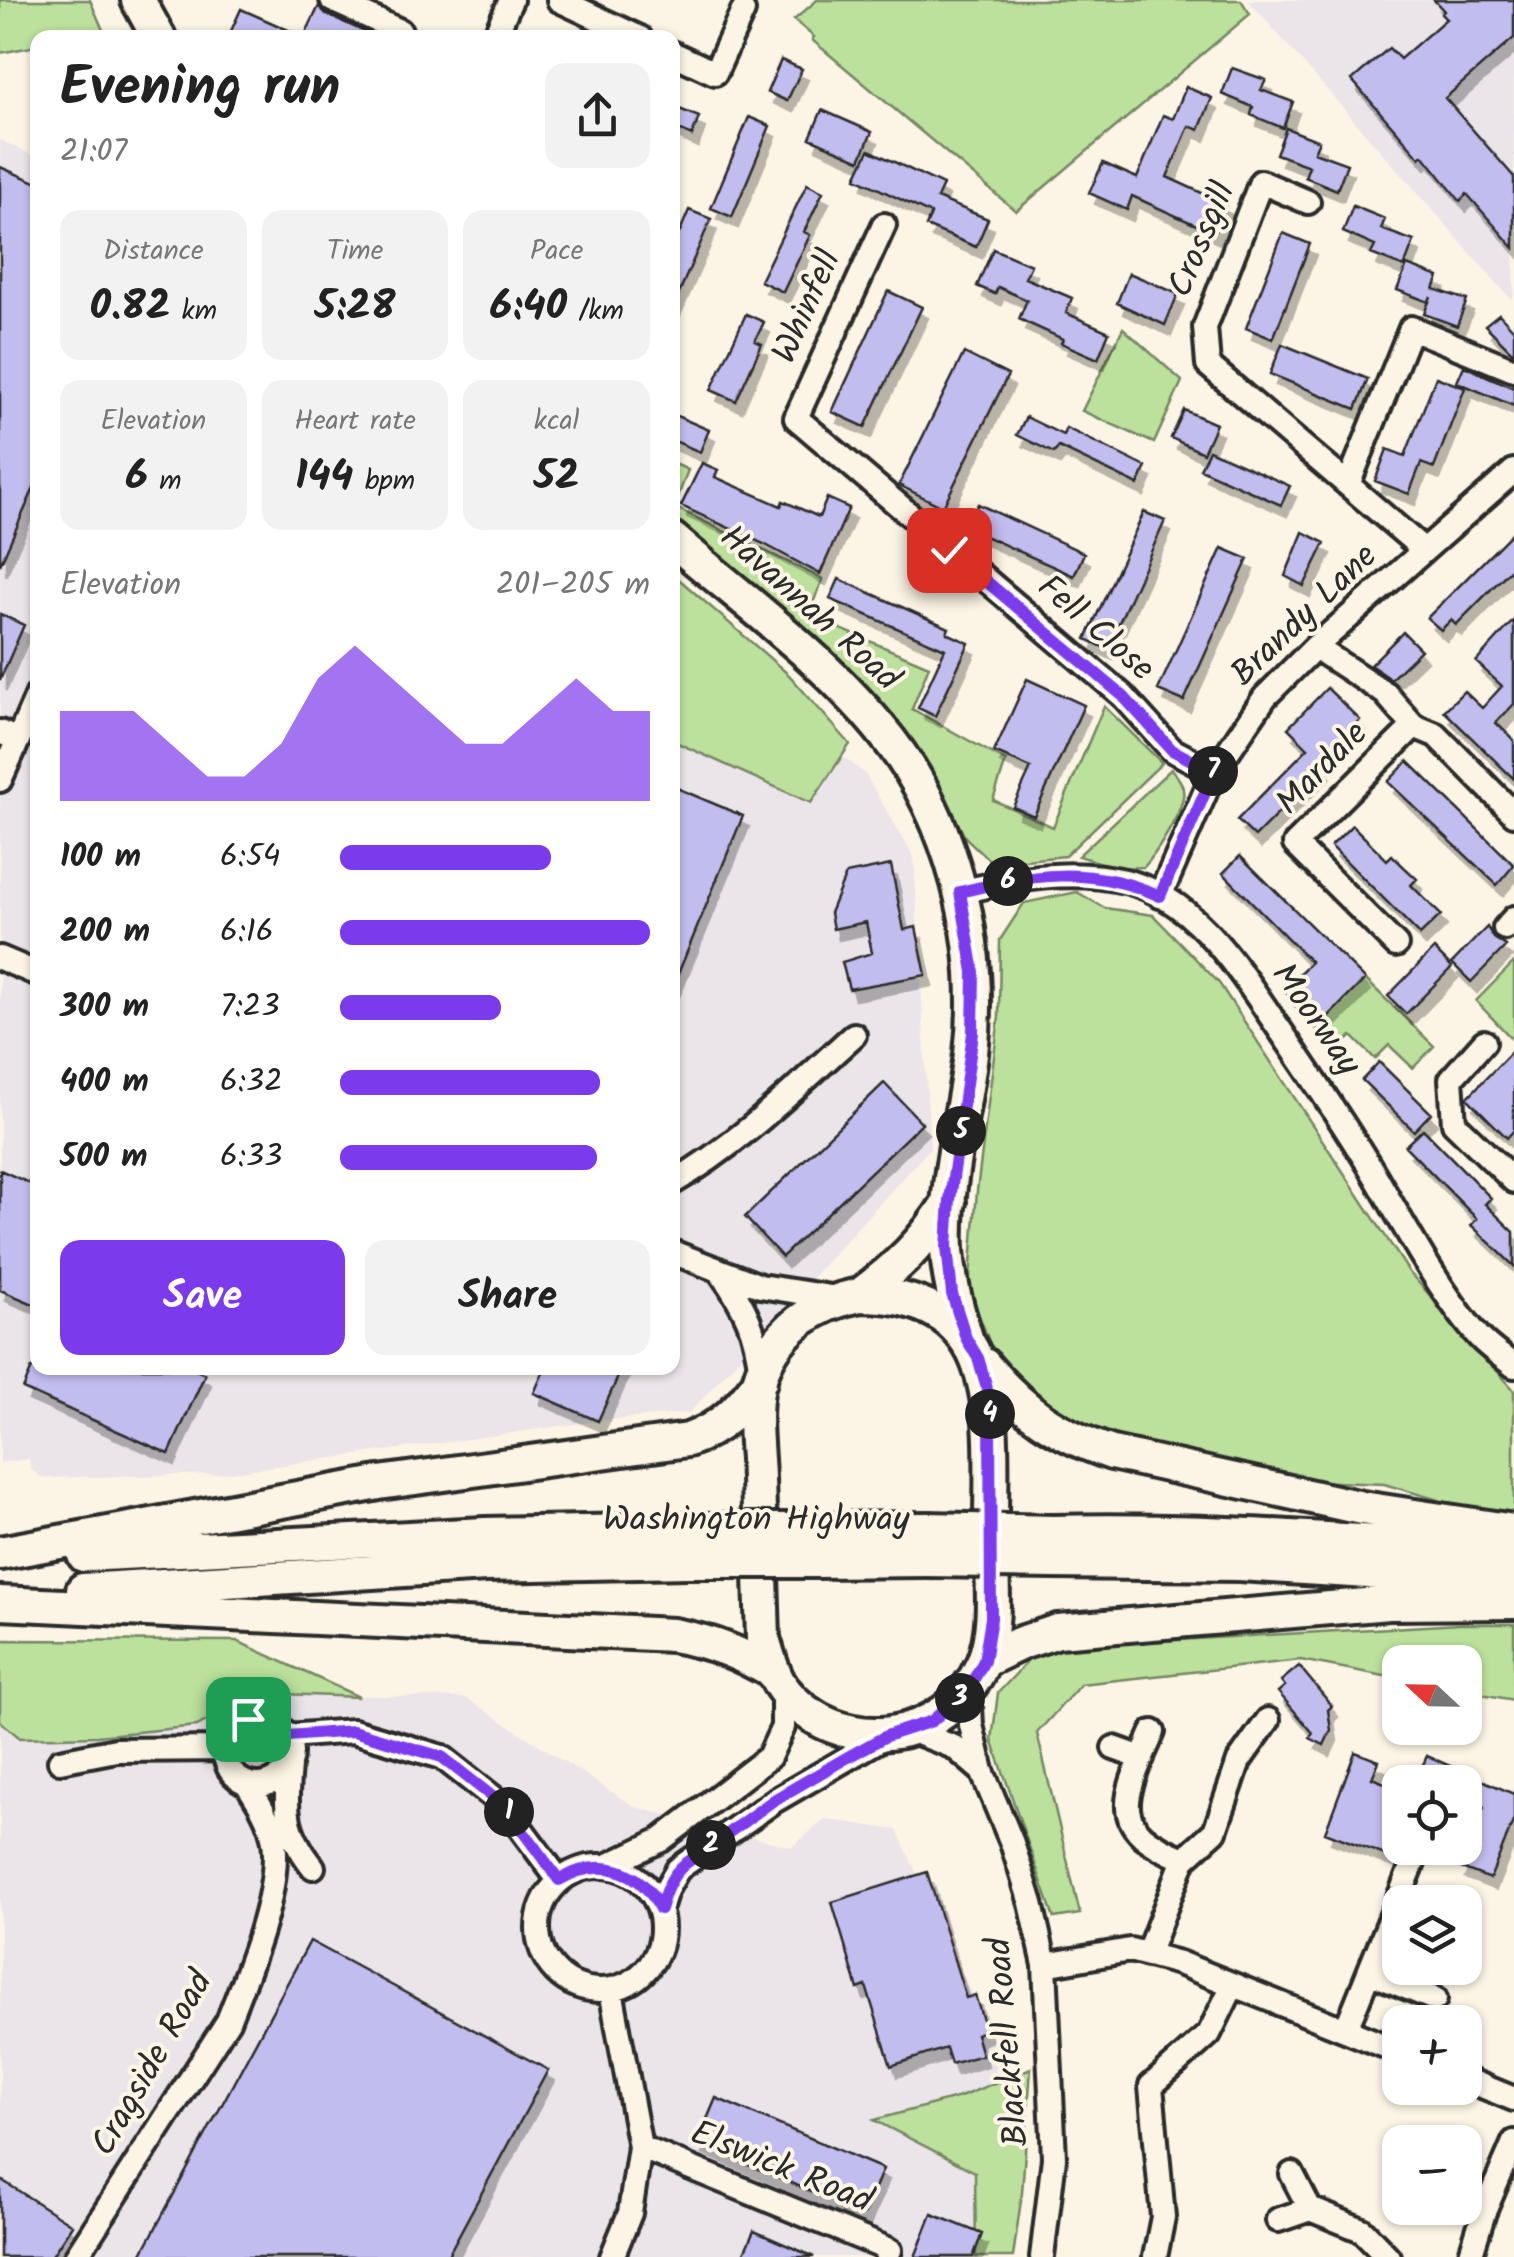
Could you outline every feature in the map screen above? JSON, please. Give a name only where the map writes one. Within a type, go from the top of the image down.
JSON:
[{"type":"main road","points":[[138,0],[155,30]]},
{"type":"main road","name":"Havannah Road","points":[[680,545],[826,671],[880,728],[928,803],[960,892],[974,972],[973,1033],[947,1247],[952,1294],[990,1408],[991,1618],[976,1675]]},
{"type":"main road","name":"Havannah Road","points":[[0,1556],[379,1483],[688,1440],[711,1432],[737,1412],[789,1329],[813,1310],[850,1296],[896,1268],[926,1237],[950,1200]]},
{"type":"main road","points":[[850,1296],[889,1295],[918,1302],[944,1318],[1009,1394],[1038,1419],[1072,1440],[1112,1453],[1350,1506],[1514,1531]]},
{"type":"main road","points":[[760,1377],[756,1422],[763,1639],[778,1681]]},
{"type":"main road","name":"Washington Highway","points":[[1053,1547],[1126,1530],[1514,1551]]},
{"type":"main road","name":"Washington Highway","points":[[0,1556],[447,1535],[687,1546],[1053,1547],[1240,1564],[1514,1581]]},
{"type":"main road","name":"Washington Highway","points":[[0,1599],[687,1546]]},
{"type":"main road","points":[[0,1599],[673,1635],[737,1651],[778,1681],[811,1716],[847,1733],[898,1733],[932,1721],[976,1675],[1021,1643],[1058,1631],[1389,1603],[1514,1602]]},
{"type":"street","points":[[332,0],[398,30]]},
{"type":"street","points":[[498,30],[511,0]]},
{"type":"street","points":[[559,0],[623,30]]},
{"type":"street","points":[[680,57],[715,73],[743,12]]},
{"type":"street","name":"Crossgill","points":[[1308,202],[1260,182],[1205,327],[1208,365],[1424,550]]},
{"type":"street","name":"Whinfell","points":[[796,418],[884,226]]},
{"type":"street","points":[[1348,486],[1411,328],[1514,370]]},
{"type":"street","name":"Fell Close","points":[[796,418],[1123,696],[1172,750],[1214,772]]},
{"type":"street","name":"Brandy Lane","points":[[1160,896],[1214,772],[1264,698],[1315,647],[1513,476]]},
{"type":"street","name":"Mardale","points":[[1315,647],[1385,693],[1414,726],[1436,735],[1514,814]]},
{"type":"street","points":[[0,780],[9,736],[30,706]]},
{"type":"street","name":"Mardale","points":[[1396,945],[1296,844],[1414,726]]},
{"type":"street","name":"Moorway","points":[[960,892],[1036,876],[1072,874],[1127,881],[1160,896],[1206,931],[1344,1124],[1426,1261],[1479,1337],[1514,1366]]},
{"type":"street","points":[[0,958],[30,971]]},
{"type":"street","points":[[680,1179],[764,1116],[854,1035]]},
{"type":"street","points":[[1484,1042],[1451,1079],[1454,1123],[1514,1182]]},
{"type":"street","points":[[680,1255],[760,1286],[850,1296]]},
{"type":"street","points":[[721,1273],[744,1305],[757,1342],[760,1377]]},
{"type":"street","name":"Blackfell Road","points":[[976,1675],[970,1725],[982,1771],[1031,1903],[1045,1964],[1054,2158],[1042,2257]]},
{"type":"street","points":[[608,1866],[624,1870],[652,1892],[663,1927],[653,1962],[638,1978],[611,1990],[590,1990],[565,1981],[549,1966],[542,1952],[537,1931],[548,1894],[559,1880],[576,1870],[608,1866],[661,1840],[769,1757],[782,1727],[778,1681]]},
{"type":"street","points":[[248,1719],[274,1722],[288,1736],[292,1748],[289,1766],[272,1782],[248,1784],[230,1770],[226,1748],[233,1730],[248,1719]]},
{"type":"street","points":[[1148,1955],[1184,1860],[1215,1831],[1239,1761],[1268,1720]]},
{"type":"street","points":[[288,1736],[353,1731],[442,1757],[504,1806],[559,1880]]},
{"type":"street","points":[[1153,1732],[1131,1784],[1126,1810],[1136,1834],[1184,1860]]},
{"type":"street","points":[[660,1909],[678,1869],[774,1800],[898,1733],[954,1747],[982,1771]]},
{"type":"street","points":[[60,1761],[116,1750],[226,1748]]},
{"type":"street","points":[[1114,1748],[1142,1758]]},
{"type":"street","name":"Cragside Road","points":[[76,2257],[228,2021],[264,1919],[284,1845],[289,1766]]},
{"type":"street","name":"Cragside Road","points":[[248,1784],[284,1845]]},
{"type":"street","points":[[1346,2029],[1412,1865]]},
{"type":"street","points":[[1045,1964],[1130,1950],[1233,1985],[1382,2044]]},
{"type":"street","points":[[1369,1972],[1435,2000]]},
{"type":"street","points":[[1155,2257],[1163,2217],[1151,2086],[1208,2034],[1233,1985]]},
{"type":"street","points":[[611,1990],[640,2147],[630,2213],[612,2257]]},
{"type":"street","points":[[1482,2085],[1514,2098]]},
{"type":"street","points":[[1470,2257],[1484,2212],[1514,2142]]},
{"type":"street","name":"Elswick Road","points":[[640,2147],[890,2250],[887,2257]]},
{"type":"street","points":[[1292,2174],[1310,2209],[1362,2230],[1388,2257]]},
{"type":"street","points":[[1278,2220],[1310,2209]]},
{"type":"shaded area","points":[[1248,0],[1514,0],[1511,299]]},
{"type":"shaded area","points":[[0,140],[30,154],[30,1375],[680,1375],[680,625],[865,774],[914,857],[930,1148],[689,1413],[598,1421],[218,1474],[43,1478],[31,1469],[29,1459],[0,1463]]},
{"type":"shaded area","points":[[257,1693],[466,1698],[635,1807],[792,1847],[825,1819],[897,1830],[996,2048],[998,2182],[983,2257],[0,2257],[0,1721],[20,1738],[97,1736],[197,1726]]},
{"type":"green space","points":[[0,0],[90,0],[103,30],[30,30],[30,47],[0,53]]},
{"type":"green space","points":[[817,0],[1241,0],[1250,14],[1016,211],[812,40],[814,37],[794,20]]},
{"type":"green space","points":[[1123,328],[1182,381],[1154,443],[1082,411]]},
{"type":"green space","points":[[680,466],[688,470],[680,491]]},
{"type":"green space","points":[[680,510],[823,579],[809,612],[929,666],[912,709],[1006,761],[993,800],[1053,827],[1104,706],[1162,763],[1065,856],[1004,862],[988,859],[965,837],[928,765],[905,732],[845,670],[680,526]]},
{"type":"green space","points":[[680,580],[789,675],[850,744],[811,803],[680,744]]},
{"type":"green space","points":[[1171,769],[1182,785],[1181,804],[1167,834],[1144,867],[1117,868],[1078,856]]},
{"type":"green space","points":[[1077,892],[1105,908],[1153,915],[1219,983],[1409,1272],[1514,1390],[1514,1518],[1486,1514],[1384,1484],[1288,1480],[1103,1438],[1053,1415],[990,1344],[969,1289],[999,1017],[1000,940],[1024,903]]},
{"type":"green space","points":[[1514,962],[1514,1041],[1476,1001]]},
{"type":"green space","points":[[1365,979],[1434,1046],[1413,1068],[1389,1045],[1375,1059],[1352,1036],[1338,1049],[1318,1027]]},
{"type":"green space","points":[[1514,1624],[1514,1700],[1482,1694],[1482,1645],[1382,1645],[1382,1676],[1301,1660],[1081,1684],[1037,1733],[1080,1914],[1054,1918],[992,1740],[998,1693],[1040,1648]]},
{"type":"green space","points":[[0,1640],[237,1641],[359,1697],[258,1693],[197,1726],[97,1736],[20,1738],[0,1721]]},
{"type":"green space","points":[[1031,2068],[1013,2257],[976,2257],[975,2172],[874,2120],[960,2097]]},
{"type":"building","points":[[1434,0],[1514,0],[1514,38],[1445,98],[1514,177],[1514,248],[1467,194],[1460,201],[1423,155],[1420,158],[1352,80],[1389,48],[1400,59],[1446,19]]},
{"type":"building","points":[[319,6],[326,14],[361,30],[307,30]]},
{"type":"building","points":[[241,9],[288,30],[231,30]]},
{"type":"building","points":[[781,60],[802,69],[787,101],[767,92]]},
{"type":"building","points":[[1232,68],[1266,80],[1261,90],[1293,102],[1283,128],[1251,115],[1253,107],[1222,94]]},
{"type":"building","points":[[1186,87],[1212,98],[1199,130],[1189,126],[1167,177],[1226,204],[1214,233],[1132,196],[1127,210],[1089,193],[1103,163],[1137,178],[1163,115],[1173,119]]},
{"type":"building","points":[[680,109],[699,117],[692,136],[680,131]]},
{"type":"building","points":[[822,110],[872,132],[860,160],[810,138]]},
{"type":"building","points":[[749,117],[770,126],[732,217],[711,208]]},
{"type":"building","points":[[1286,128],[1319,141],[1314,152],[1347,164],[1337,190],[1305,177],[1309,166],[1276,154]]},
{"type":"building","points":[[869,150],[943,185],[937,198],[988,219],[976,247],[926,226],[931,214],[856,178]]},
{"type":"building","points":[[0,167],[30,180],[30,497],[0,565]]},
{"type":"building","points":[[807,184],[823,192],[804,232],[810,235],[783,292],[760,281]]},
{"type":"building","points":[[1353,206],[1385,219],[1381,229],[1414,241],[1404,267],[1371,254],[1375,246],[1343,232]]},
{"type":"building","points":[[689,210],[711,219],[680,291],[680,231]]},
{"type":"building","points":[[1283,233],[1310,244],[1273,339],[1246,328]]},
{"type":"building","points":[[993,249],[1031,265],[1025,278],[1072,298],[1066,313],[1109,332],[1098,359],[1019,319],[1027,300],[998,287],[995,294],[977,286]]},
{"type":"building","points":[[1407,265],[1439,277],[1434,289],[1467,300],[1457,326],[1424,314],[1429,302],[1397,290]]},
{"type":"building","points":[[1129,273],[1178,294],[1165,325],[1117,303]]},
{"type":"building","points":[[888,291],[922,307],[865,427],[832,412]]},
{"type":"building","points":[[746,314],[764,322],[755,341],[762,344],[736,401],[711,390]]},
{"type":"building","points":[[1499,314],[1514,330],[1514,354],[1485,325]]},
{"type":"building","points":[[1282,344],[1368,379],[1356,409],[1270,374]]},
{"type":"building","points":[[964,353],[1008,375],[943,507],[899,485]]},
{"type":"building","points":[[1464,366],[1514,388],[1514,406],[1457,382]]},
{"type":"building","points":[[1436,377],[1465,388],[1434,468],[1421,463],[1409,494],[1375,481],[1387,449],[1405,456]]},
{"type":"building","points":[[1184,410],[1216,424],[1203,453],[1171,438]]},
{"type":"building","points":[[680,417],[709,430],[700,452],[680,443]]},
{"type":"building","points":[[1026,417],[1063,435],[1066,428],[1146,467],[1138,485],[1059,447],[1054,453],[1017,435]]},
{"type":"building","points":[[1209,450],[1290,486],[1281,505],[1200,469]]},
{"type":"building","points":[[702,463],[718,470],[715,477],[781,506],[783,501],[819,517],[827,498],[849,508],[820,574],[681,506]]},
{"type":"building","points":[[978,504],[1084,553],[1074,576],[967,528]]},
{"type":"building","points":[[1144,512],[1165,521],[1107,649],[1086,639]]},
{"type":"building","points":[[1514,531],[1514,566],[1456,625],[1451,620],[1441,630],[1427,618]]},
{"type":"building","points":[[1303,532],[1325,543],[1304,586],[1285,576]]},
{"type":"building","points":[[1222,548],[1248,559],[1184,701],[1158,690]]},
{"type":"building","points":[[839,579],[949,628],[947,633],[969,643],[935,716],[918,708],[945,649],[830,599]]},
{"type":"building","points":[[0,614],[24,625],[0,680]]},
{"type":"building","points":[[1514,620],[1514,704],[1496,723],[1514,740],[1514,779],[1444,711],[1464,691],[1482,708],[1502,686],[1476,662]]},
{"type":"building","points":[[1403,632],[1421,650],[1391,679],[1370,665]]},
{"type":"building","points":[[1027,679],[1084,705],[1034,816],[1013,807],[1031,768],[994,752]]},
{"type":"building","points":[[1327,688],[1360,720],[1320,764],[1324,767],[1255,837],[1237,820],[1308,748],[1288,728]]},
{"type":"building","points":[[1408,761],[1514,865],[1497,885],[1388,782]]},
{"type":"building","points":[[680,789],[743,816],[680,969]]},
{"type":"building","points":[[1352,825],[1387,860],[1392,855],[1417,879],[1411,885],[1441,915],[1420,935],[1331,846]]},
{"type":"building","points":[[1240,856],[1365,979],[1318,1027],[1283,989],[1311,962],[1223,873]]},
{"type":"building","points":[[891,865],[904,930],[916,927],[926,975],[849,989],[842,962],[872,953],[866,922],[833,929],[830,913],[846,874]]},
{"type":"building","points":[[1487,927],[1506,946],[1471,982],[1452,963]]},
{"type":"building","points":[[1434,949],[1452,967],[1406,1014],[1388,996]]},
{"type":"building","points":[[1514,1049],[1514,1130],[1507,1138],[1467,1098]]},
{"type":"building","points":[[1379,1062],[1431,1113],[1414,1131],[1362,1080]]},
{"type":"building","points":[[884,1083],[922,1123],[782,1257],[745,1217]]},
{"type":"building","points":[[1423,1129],[1491,1198],[1485,1204],[1514,1232],[1514,1266],[1471,1225],[1477,1219],[1405,1146]]},
{"type":"building","points":[[0,1170],[30,1183],[30,1303],[0,1290]]},
{"type":"building","points":[[30,1373],[205,1375],[169,1454],[23,1389]]},
{"type":"building","points":[[542,1375],[619,1375],[598,1421],[534,1393]]},
{"type":"building","points":[[1299,1666],[1332,1706],[1328,1710],[1331,1730],[1324,1745],[1310,1738],[1313,1733],[1278,1692],[1285,1686],[1281,1681]]},
{"type":"building","points":[[1355,1752],[1379,1761],[1372,1778],[1382,1782],[1382,1854],[1325,1832]]},
{"type":"building","points":[[1427,1756],[1448,1765],[1423,1765]]},
{"type":"building","points":[[1482,1780],[1514,1794],[1514,1819],[1490,1879],[1459,1867],[1482,1865]]},
{"type":"building","points":[[927,1872],[966,1998],[975,1995],[986,2030],[976,2034],[982,2055],[951,2064],[946,2048],[891,2066],[866,1986],[858,1989],[832,1902]]},
{"type":"building","points":[[310,1941],[548,2070],[447,2257],[140,2257]]},
{"type":"building","points":[[716,2098],[883,2169],[864,2214],[697,2143]]},
{"type":"building","points":[[0,2179],[72,2225],[51,2257],[0,2257]]},
{"type":"building","points":[[932,2214],[982,2234],[973,2257],[915,2257]]},
{"type":"building","points":[[754,2231],[814,2257],[742,2257]]},
{"type":"route","points":[[248,1719],[274,1722],[288,1736],[353,1731],[442,1757],[504,1806],[559,1880],[591,1866],[624,1870],[652,1892],[660,1909],[678,1869],[774,1800],[886,1736],[932,1721],[969,1688],[984,1661],[991,1618],[990,1408],[978,1358],[966,1338],[952,1294],[947,1247],[973,1033],[974,972],[960,892],[1036,876],[1072,874],[1127,881],[1160,896],[1214,772],[1172,750],[1123,696],[949,550]]}]
